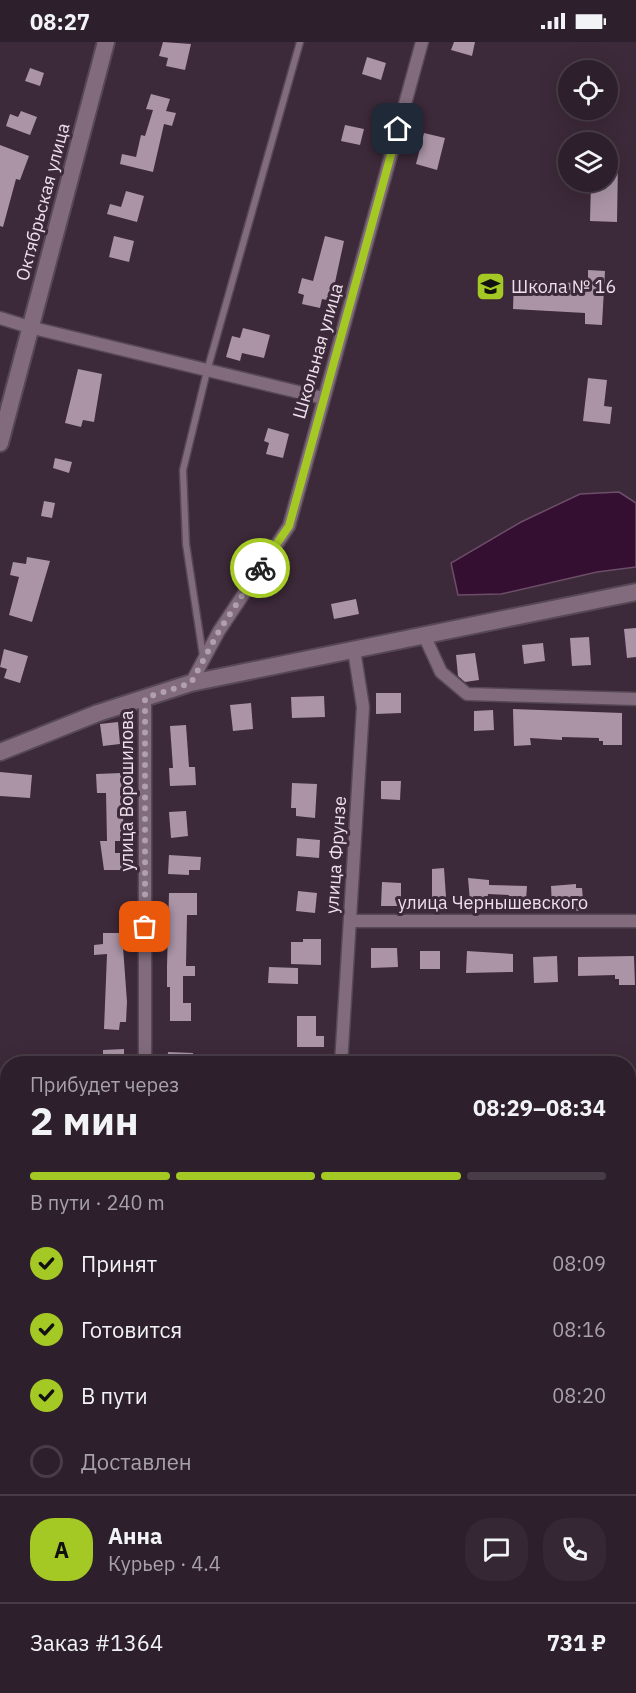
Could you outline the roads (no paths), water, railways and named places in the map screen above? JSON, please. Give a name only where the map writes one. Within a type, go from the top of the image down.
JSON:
[{"type":"street","name":"Октябрьская улица","points":[[0,443],[106,42]]},
{"type":"street","name":"Школьная улица","points":[[191,683],[219,631],[289,526],[422,42]]},
{"type":"street","points":[[0,318],[323,398]]},
{"type":"street","points":[[0,753],[98,713],[191,683],[636,592]]},
{"type":"street","points":[[424,635],[441,672],[467,694],[636,699]]},
{"type":"street","name":"улица Фрунзе","points":[[342,1056],[363,707],[354,650]]},
{"type":"street","name":"улица Ворошилова","points":[[145,698],[146,1056]]},
{"type":"street","name":"улица Чернышевского","points":[[350,921],[636,921]]},
{"type":"lane","points":[[203,659],[186,544],[183,470],[207,371],[300,42]]},
{"type":"place","name":"Школа № 16","points":[[490,287]]}]
